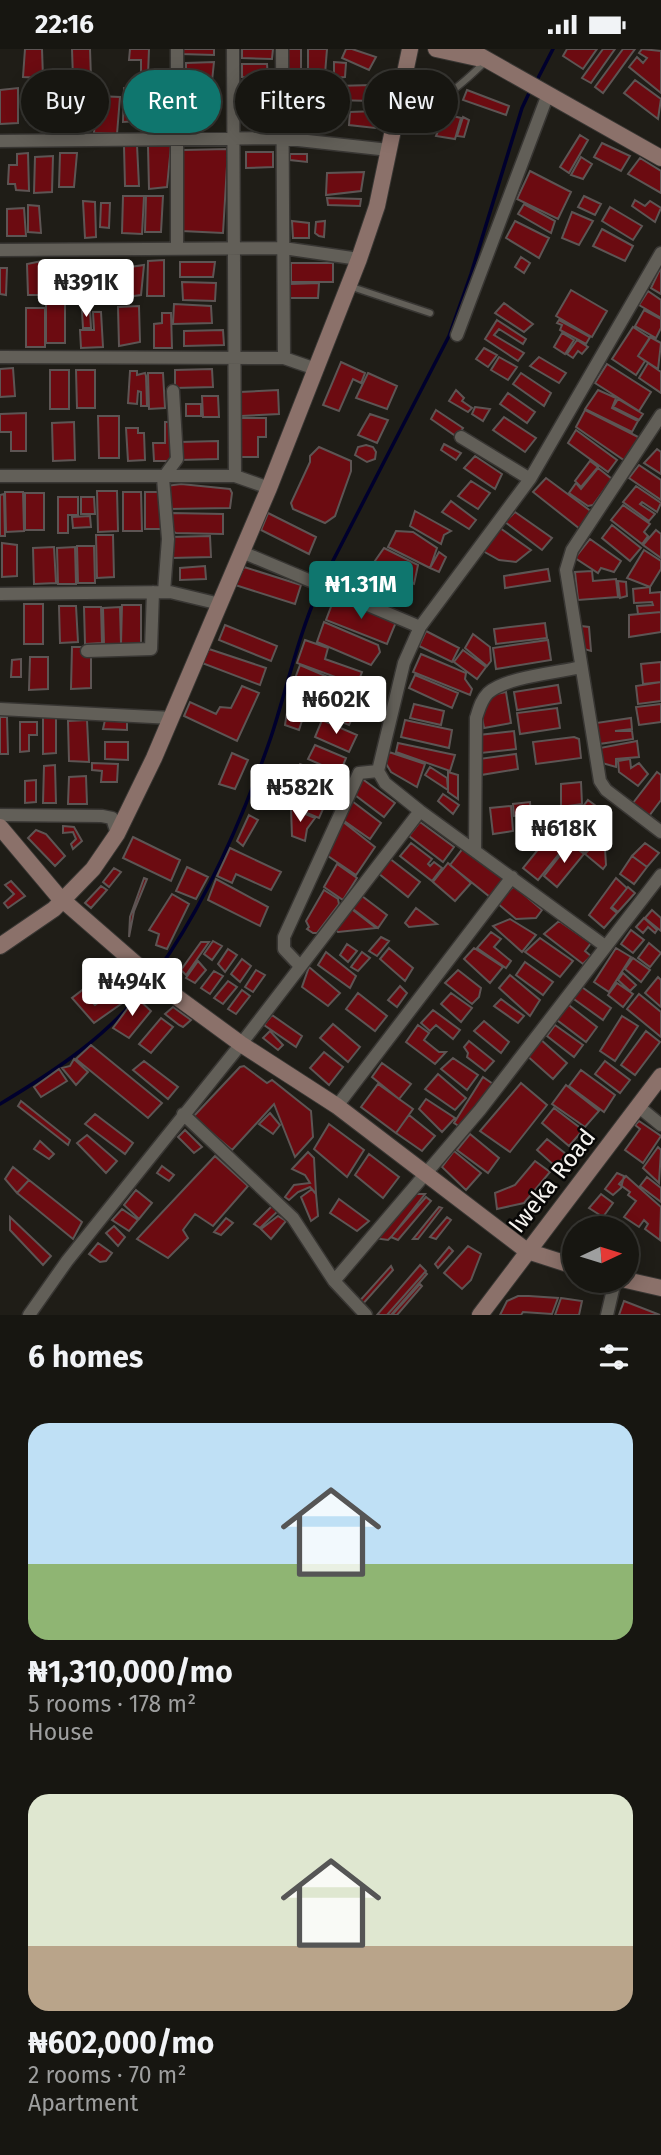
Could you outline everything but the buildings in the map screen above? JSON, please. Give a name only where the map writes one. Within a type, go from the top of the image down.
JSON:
[{"type":"street","points":[[177,49],[177,249]]},
{"type":"street","points":[[233,49],[235,476]]},
{"type":"street","points":[[282,49],[280,138],[284,358]]},
{"type":"street","points":[[406,70],[410,49]]},
{"type":"street","points":[[436,49],[488,58]]},
{"type":"street","points":[[468,49],[488,58],[520,81],[661,158]]},
{"type":"street","points":[[457,335],[545,93]]},
{"type":"street","points":[[0,945],[63,900],[93,869],[117,834],[172,718],[316,369],[377,206],[392,133]]},
{"type":"street","points":[[0,141],[280,138],[389,150]]},
{"type":"street","points":[[0,250],[283,248],[359,259]]},
{"type":"street","points":[[605,946],[475,849],[419,811],[385,783],[378,771],[404,663],[420,627],[530,479],[661,253]]},
{"type":"street","points":[[0,357],[284,358],[316,369]]},
{"type":"street","points":[[87,651],[150,649],[168,539],[163,478],[177,459],[173,391]]},
{"type":"street","points":[[661,415],[566,561],[600,781],[606,790],[661,832]]},
{"type":"street","points":[[461,437],[530,479]]},
{"type":"street","points":[[0,476],[235,476],[269,488]]},
{"type":"street","points":[[242,552],[420,627]]},
{"type":"street","points":[[0,594],[159,592],[220,604]]},
{"type":"street","points":[[475,849],[476,718],[481,703],[488,693],[502,684],[581,667]]},
{"type":"street","points":[[0,709],[172,718]]},
{"type":"street","points":[[299,965],[284,949],[284,937],[359,773],[378,771]]},
{"type":"street","points":[[29,1315],[67,1261],[241,1044],[419,811]]},
{"type":"street","points":[[0,815],[102,816],[112,818],[117,834]]},
{"type":"street","points":[[0,827],[63,900],[152,979],[241,1044],[337,1106],[527,1251],[562,1262]]},
{"type":"street","points":[[334,1281],[370,1235],[426,1175],[661,875]]},
{"type":"street","points":[[337,1106],[512,877]]},
{"type":"street","name":"Iweka Road","points":[[480,1315],[661,1076]]},
{"type":"street","points":[[639,1107],[661,1125]]},
{"type":"street","points":[[183,1114],[293,1218],[334,1281],[366,1315]]},
{"type":"street","points":[[639,1282],[660,1285]]},
{"type":"street","points":[[607,1315],[612,1293]]},
{"type":"lane","points":[[458,89],[488,58]]},
{"type":"lane","points":[[348,286],[430,313]]},
{"type":"waterway","points":[[536,82],[553,49]]},
{"type":"waterway","points":[[322,582],[449,336],[522,108],[530,91]]},
{"type":"waterway","points":[[156,973],[207,889],[235,829],[271,737],[319,589]]},
{"type":"waterway","points":[[0,1104],[80,1051],[117,1019],[149,982]]}]
